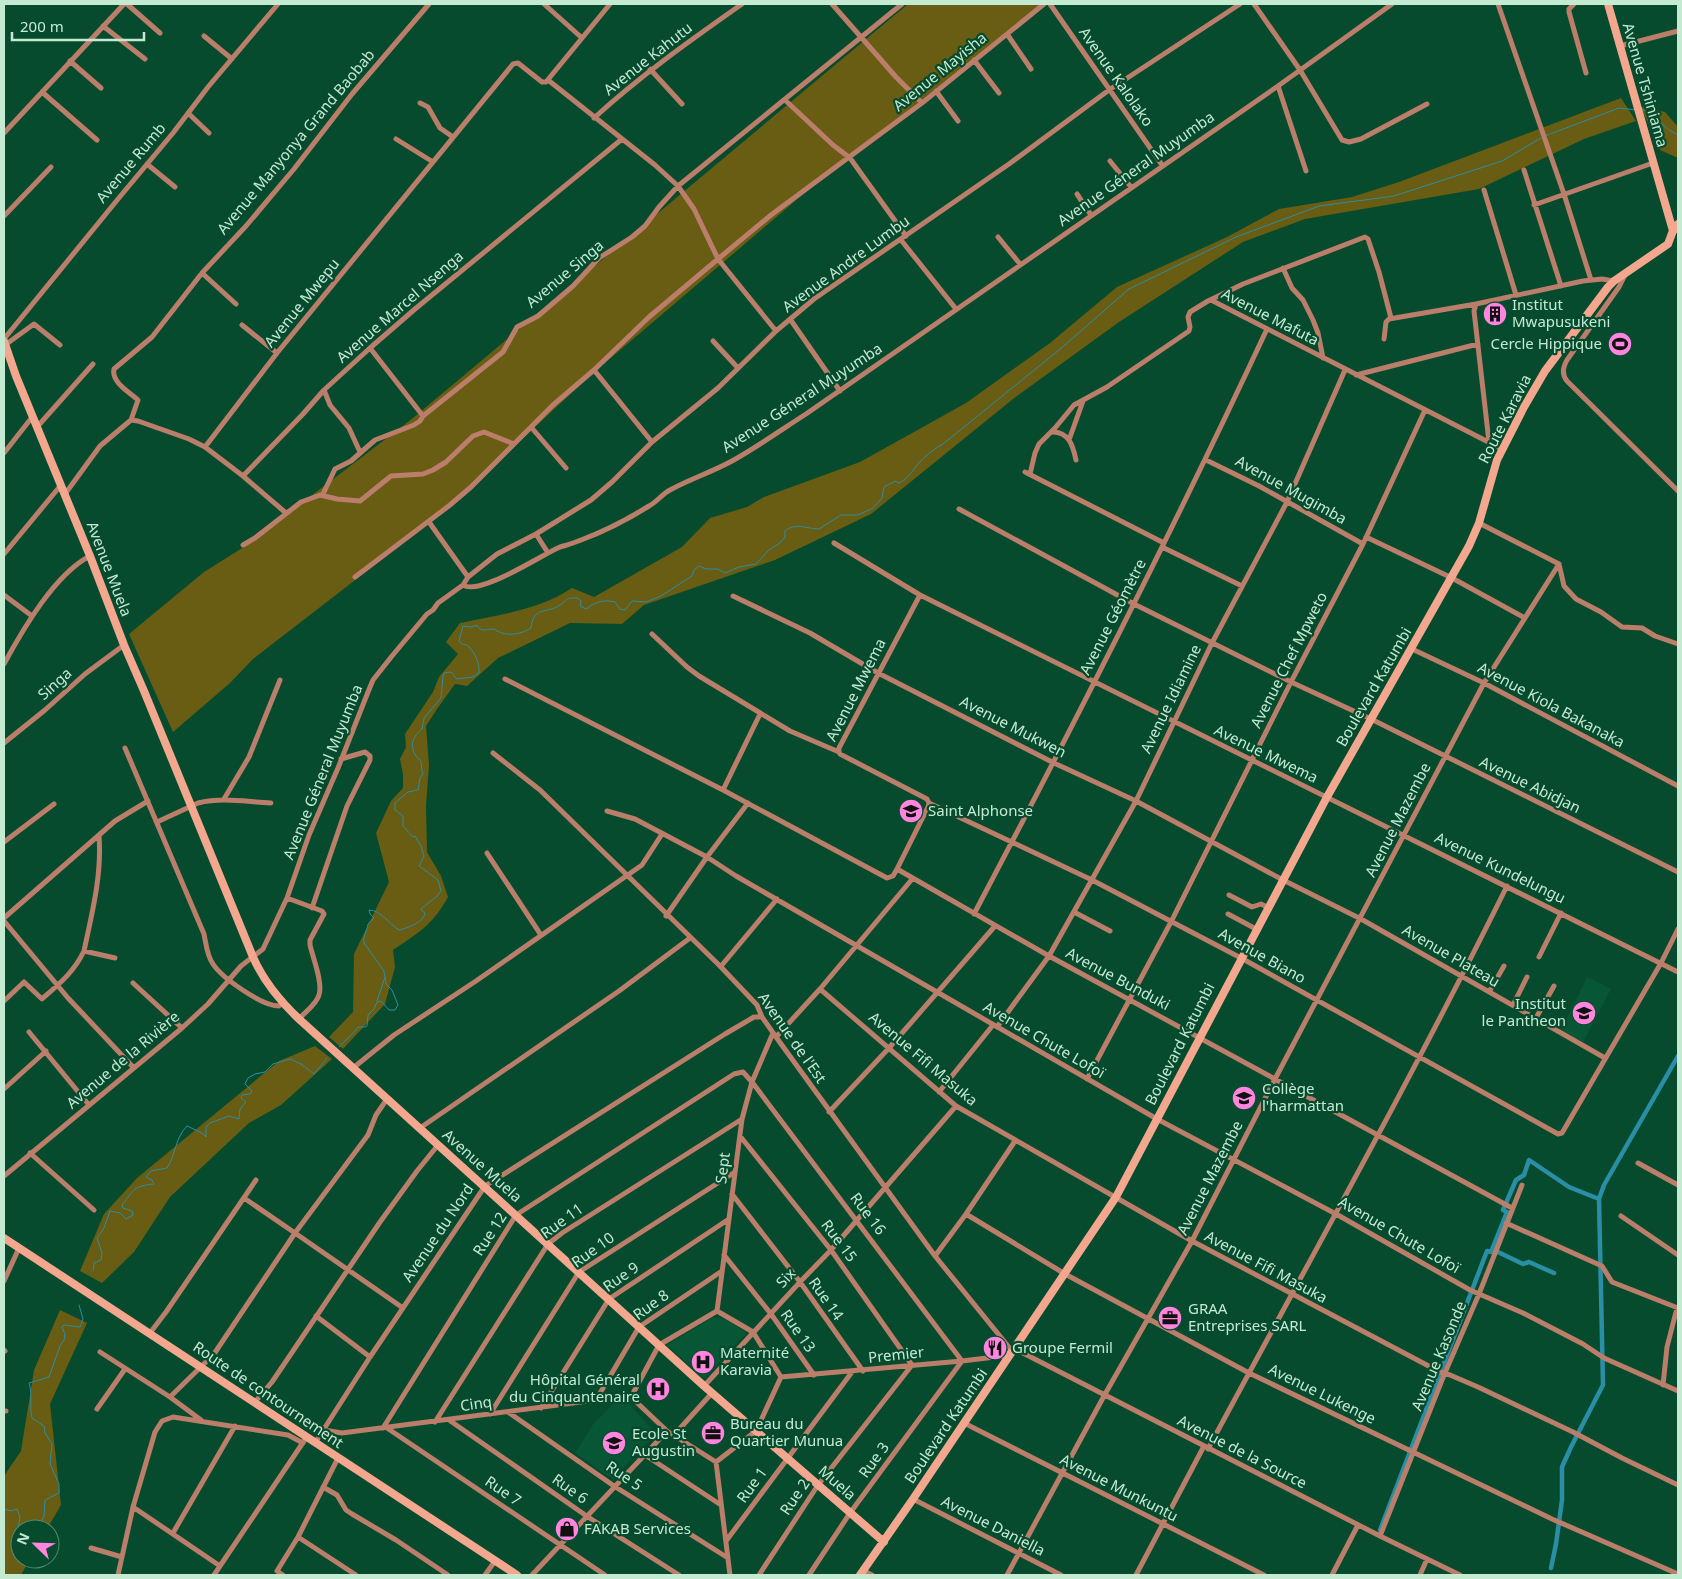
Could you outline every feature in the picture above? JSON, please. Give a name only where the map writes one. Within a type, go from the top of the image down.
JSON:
[{"type":"street","points":[[4,133],[70,60],[125,4],[160,32]]},
{"type":"street","name":"Avenue Rumb","points":[[5,347],[147,164],[278,4]]},
{"type":"street","name":"Avenue Manyonya Grand Baobab","points":[[132,420],[138,400],[116,381],[113,375],[116,367],[152,337],[165,322],[202,273],[246,226],[294,169],[352,94],[429,4]]},
{"type":"street","points":[[544,4],[582,38]]},
{"type":"street","points":[[610,4],[548,80],[655,165],[678,186],[694,209],[718,258],[776,331]]},
{"type":"street","name":"Avenue Kahutu","points":[[594,118],[650,70],[742,4]]},
{"type":"street","points":[[832,4],[896,77],[922,103]]},
{"type":"street","name":"Avenue Singa","points":[[320,495],[325,491],[335,469],[350,462],[382,436],[414,426],[420,421],[422,416],[503,352],[517,327],[538,316],[584,276],[599,258],[632,237],[645,226],[678,186],[902,4]]},
{"type":"street","name":"Avenue Mayisha","points":[[355,577],[429,522],[471,487],[531,427],[649,317],[718,258],[771,215],[922,103],[1044,4]]},
{"type":"street","name":"Avenue Kalolako","points":[[1050,4],[1162,165]]},
{"type":"street","name":"Avenue Andre Lumbu","points":[[464,585],[468,577],[497,554],[536,534],[591,500],[652,442],[710,394],[776,331],[814,300],[1009,164],[1110,90],[1240,4]]},
{"type":"street","points":[[1254,4],[1300,70],[1340,138],[1347,142],[1361,139],[1427,104]]},
{"type":"street","name":"Avenue Géneral Muyumba","points":[[253,957],[263,949],[287,898],[309,835],[373,680],[437,603],[464,585],[466,587],[476,587],[502,578],[548,553],[619,522],[651,505],[671,489],[733,460],[840,391],[1278,86],[1392,4]]},
{"type":"street","points":[[1498,4],[1564,194],[1591,280]]},
{"type":"street","points":[[1574,4],[1569,9],[1569,12],[1586,73]]},
{"type":"street","name":"Avenue Tshiniama","points":[[1608,4],[1673,231]]},
{"type":"street","points":[[103,26],[145,59]]},
{"type":"street","points":[[1620,46],[1678,31]]},
{"type":"street","points":[[1006,34],[1031,69]]},
{"type":"street","points":[[204,36],[232,59]]},
{"type":"street","points":[[70,60],[100,88]]},
{"type":"street","points":[[974,60],[999,93]]},
{"type":"street","name":"Avenue Mwepu","points":[[205,447],[277,353],[514,62],[520,64],[540,81],[548,80]]},
{"type":"street","points":[[650,70],[682,104]]},
{"type":"street","points":[[1278,86],[1306,171]]},
{"type":"street","points":[[936,91],[958,120]]},
{"type":"street","points":[[42,92],[97,140]]},
{"type":"street","points":[[785,100],[833,145],[850,158],[906,236]]},
{"type":"street","points":[[420,103],[428,107],[440,128],[453,137]]},
{"type":"street","points":[[188,113],[209,133]]},
{"type":"street","points":[[396,139],[433,162]]},
{"type":"street","name":"Avenue Marcel Nsenga","points":[[242,476],[324,390],[370,348],[622,139]]},
{"type":"street","points":[[1110,161],[1131,187]]},
{"type":"street","points":[[1534,205],[1653,163]]},
{"type":"street","points":[[147,164],[175,187]]},
{"type":"street","points":[[4,216],[51,167]]},
{"type":"street","points":[[1524,170],[1561,286]]},
{"type":"street","points":[[1484,190],[1516,296]]},
{"type":"street","points":[[1077,194],[1091,215]]},
{"type":"street","points":[[1670,221],[1678,223]]},
{"type":"street","name":"Route Karavia","points":[[1485,502],[1502,449],[1545,371],[1614,281],[1668,244],[1678,223]]},
{"type":"street","points":[[998,237],[1020,264]]},
{"type":"street","points":[[1212,300],[1283,268],[1366,237],[1380,272],[1391,318]]},
{"type":"street","points":[[900,240],[956,309]]},
{"type":"street","points":[[1283,268],[1292,288],[1303,300],[1313,320],[1318,333],[1323,358]]},
{"type":"street","points":[[202,273],[236,304]]},
{"type":"street","points":[[1626,273],[1619,287],[1567,360],[1563,368],[1564,375],[1567,381],[1678,491]]},
{"type":"street","points":[[1384,339],[1386,322],[1391,318],[1476,304],[1591,280],[1614,281]]},
{"type":"street","name":"Avenue Mafuta","points":[[1163,545],[1028,473],[1036,448],[1072,407],[1107,387],[1189,331],[1189,313],[1208,301],[1212,300],[1502,449]]},
{"type":"street","points":[[1476,304],[1474,311],[1489,442]]},
{"type":"street","points":[[790,320],[840,391]]},
{"type":"street","points":[[5,347],[34,324],[60,345]]},
{"type":"street","points":[[242,324],[277,353]]},
{"type":"street","name":"Avenue Géomètre","points":[[974,914],[1054,763],[1134,604],[1206,460],[1267,329]]},
{"type":"street","points":[[713,341],[738,368]]},
{"type":"street","points":[[1356,375],[1478,344]]},
{"type":"street","name":"Avenue Muela","points":[[5,347],[124,645],[253,957],[266,982],[282,1003],[299,1019],[704,1386]]},
{"type":"street","points":[[370,348],[422,416]]},
{"type":"street","points":[[37,427],[93,364]]},
{"type":"street","points":[[594,370],[652,442]]},
{"type":"street","name":"Avenue Idiamine","points":[[939,1092],[995,1026],[1049,956],[1092,880],[1136,800],[1212,643],[1287,502],[1345,370]]},
{"type":"street","points":[[324,390],[330,404],[349,428],[360,452]]},
{"type":"street","points":[[1069,440],[1083,401]]},
{"type":"street","name":"Avenue Chef Mpweto","points":[[1087,1079],[1171,922],[1291,682],[1363,544],[1425,410]]},
{"type":"street","points":[[4,453],[33,416]]},
{"type":"street","points":[[65,494],[100,446],[132,420],[154,425],[205,447],[286,513]]},
{"type":"street","points":[[531,427],[566,468]]},
{"type":"street","points":[[243,545],[256,538],[304,500],[320,495],[360,502],[392,476],[423,474],[433,470],[446,462],[473,436],[479,433],[484,432],[514,444]]},
{"type":"street","points":[[1050,433],[1062,434],[1069,440],[1076,460]]},
{"type":"street","name":"Avenue Mugimba","points":[[1206,460],[1236,473],[1363,544]]},
{"type":"street","points":[[4,554],[61,485]]},
{"type":"street","name":"Boulevard Katumbi","points":[[862,1573],[1116,1197],[1326,797],[1452,578],[1479,523],[1485,502]]},
{"type":"street","name":"Avenue Abidjan","points":[[959,509],[1134,604],[1291,682],[1371,719],[1678,872]]},
{"type":"street","points":[[429,522],[468,577]]},
{"type":"street","points":[[1479,523],[1559,564],[1564,586],[1576,600],[1600,612],[1619,625],[1642,628],[1655,636],[1678,644]]},
{"type":"street","points":[[536,534],[548,553]]},
{"type":"street","points":[[1366,537],[1452,578],[1525,618]]},
{"type":"street","points":[[834,543],[920,595]]},
{"type":"street","points":[[1163,545],[1242,586]]},
{"type":"street","points":[[4,664],[32,616],[69,572],[82,560],[90,556]]},
{"type":"street","name":"Avenue Mazembe","points":[[1008,1575],[1104,1396],[1192,1241],[1275,1079],[1361,919],[1444,756],[1484,683],[1559,564]]},
{"type":"street","points":[[4,595],[32,616]]},
{"type":"street","name":"Avenue Mwema","points":[[1013,841],[929,803],[927,799],[839,752],[839,748],[920,595],[1326,797]]},
{"type":"street","name":"Avenue Mukwen","points":[[733,596],[810,633],[878,673],[1054,763],[1136,800],[1283,880]]},
{"type":"street","points":[[652,634],[699,676],[790,731],[839,752]]},
{"type":"street","name":"Singa","points":[[4,743],[85,674],[124,645]]},
{"type":"street","name":"Avenue Kiola Bakanaka","points":[[1412,649],[1484,683],[1678,786]]},
{"type":"street","points":[[505,679],[723,790],[883,877],[892,878],[898,869],[929,803]]},
{"type":"street","points":[[224,799],[249,757],[280,680]]},
{"type":"street","points":[[723,790],[760,714]]},
{"type":"street","points":[[125,748],[204,934],[210,959],[218,971],[264,1002],[275,1006],[282,1003]]},
{"type":"street","points":[[312,908],[346,806],[370,760],[370,756],[365,752],[341,759]]},
{"type":"street","name":"Avenue de l'Est","points":[[493,753],[540,790],[666,916],[720,966],[757,1005],[762,1017],[774,1035],[935,1256],[1012,1351]]},
{"type":"street","name":"Avenue Kundelungu","points":[[1326,797],[1678,972]]},
{"type":"street","points":[[157,822],[200,802],[224,799],[271,803]]},
{"type":"street","points":[[133,1067],[57,986],[4,920],[115,821],[148,801]]},
{"type":"street","points":[[4,842],[54,804]]},
{"type":"street","points":[[666,916],[707,857],[748,804]]},
{"type":"street","name":"Avenue Chute Lofoï","points":[[607,811],[635,819],[707,857],[777,900],[1157,1119],[1336,1214],[1475,1292],[1584,1344],[1604,1358],[1678,1391]]},
{"type":"street","points":[[354,1068],[394,1035],[476,981],[642,865],[662,834]]},
{"type":"street","points":[[4,1001],[24,982],[40,998],[69,975],[84,952],[96,893],[100,854],[99,836]]},
{"type":"street","name":"Avenue Biano","points":[[1013,841],[1241,958],[1560,1134],[1605,1058]]},
{"type":"street","points":[[487,853],[541,935]]},
{"type":"street","name":"Avenue Bunduki","points":[[898,869],[1049,956],[1510,1207]]},
{"type":"street","name":"Sept","points":[[717,1311],[742,1118],[752,1082],[774,1035],[820,989],[913,878]]},
{"type":"street","name":"Avenue Plateau","points":[[1283,880],[1361,919],[1605,1058]]},
{"type":"street","points":[[1136,1575],[1336,1214],[1462,976],[1507,886]]},
{"type":"street","points":[[1229,895],[1252,907],[1261,904],[1267,907]]},
{"type":"street","points":[[287,898],[324,914],[310,940],[320,986],[319,995],[316,1002],[299,1019]]},
{"type":"street","points":[[720,966],[777,900]]},
{"type":"street","points":[[1074,912],[1110,931]]},
{"type":"street","points":[[1539,957],[1561,913]]},
{"type":"street","points":[[1228,914],[1256,929]]},
{"type":"street","points":[[829,1112],[889,1048],[995,926]]},
{"type":"street","points":[[1605,1058],[1661,963],[1678,929]]},
{"type":"street","points":[[420,1128],[619,991],[690,938]]},
{"type":"street","points":[[84,952],[115,958]]},
{"type":"street","name":"Avenue de la Rivière","points":[[4,1176],[182,1028],[208,1004],[241,966],[253,957]]},
{"type":"street","points":[[1489,992],[1504,966]]},
{"type":"street","points":[[1512,1005],[1527,976]]},
{"type":"street","points":[[134,983],[182,1028]]},
{"type":"street","points":[[1536,1018],[1554,986]]},
{"type":"street","name":"Avenue Fifi Masuka","points":[[820,989],[956,1106],[1015,1141],[1192,1241],[1444,1374],[1478,1387],[1573,1432],[1678,1485]]},
{"type":"street","name":"Avenue du Nord","points":[[316,1443],[402,1308],[485,1186],[725,1034],[754,1017],[762,1017]]},
{"type":"street","points":[[29,1032],[90,1104]]},
{"type":"street","points":[[4,1089],[46,1051]]},
{"type":"street","name":"Rue 12","points":[[384,1428],[516,1215],[737,1072],[743,1072],[752,1082]]},
{"type":"street","name":"Rue 16","points":[[752,1082],[857,1219],[962,1361]]},
{"type":"street","points":[[170,1397],[214,1354],[295,1233],[368,1134],[376,1115],[387,1099]]},
{"type":"street","name":"Six","points":[[704,1386],[831,1250],[956,1106]]},
{"type":"street","name":"Rue 11","points":[[435,1422],[548,1244],[562,1233],[742,1118]]},
{"type":"street","name":"Rue 15","points":[[740,1136],[831,1250],[912,1365]]},
{"type":"street","points":[[935,1256],[1015,1141]]},
{"type":"street","points":[[255,1402],[272,1382],[407,1184],[438,1145]]},
{"type":"street","points":[[30,1153],[94,1210]]},
{"type":"street","points":[[1638,1163],[1678,1185]]},
{"type":"street","name":"Rue 10","points":[[490,1414],[578,1272],[735,1172]]},
{"type":"street","points":[[150,1333],[256,1180]]},
{"type":"street","name":"Avenue Kasonde","points":[[1380,1536],[1475,1292],[1506,1223],[1510,1207],[1522,1186]]},
{"type":"street","name":"Rue 14","points":[[732,1194],[800,1282],[863,1371]]},
{"type":"street","points":[[244,1198],[402,1308]]},
{"type":"street","name":"Avenue Lukenge","points":[[966,1214],[1065,1274],[1249,1373],[1552,1519],[1678,1574]]},
{"type":"street","points":[[1621,1216],[1678,1255]]},
{"type":"street","name":"Rue 9","points":[[541,1408],[609,1299],[729,1219]]},
{"type":"street","points":[[1506,1223],[1600,1265],[1604,1268],[1612,1282],[1678,1308],[1667,1346],[1663,1385]]},
{"type":"street","name":"Route de contournement","points":[[4,1238],[255,1402],[305,1440],[316,1443],[517,1575]]},
{"type":"street","points":[[4,1281],[5,1275],[19,1248]]},
{"type":"street","name":"Rue 13","points":[[724,1255],[771,1314],[814,1375]]},
{"type":"street","name":"Rue 8","points":[[596,1400],[639,1327],[722,1271]]},
{"type":"street","points":[[717,1311],[753,1332],[782,1378],[756,1431],[716,1462],[667,1431],[631,1397],[659,1346],[717,1311]]},
{"type":"street","points":[[316,1316],[370,1357]]},
{"type":"street","name":"Premier","points":[[782,1378],[962,1361],[1003,1356],[1012,1351]]},
{"type":"street","name":"Avenue de la Source","points":[[1012,1351],[1021,1352],[1104,1396],[1460,1575]]},
{"type":"street","points":[[100,1352],[202,1420]]},
{"type":"street","name":"Rue 3","points":[[809,1575],[850,1513],[962,1361]]},
{"type":"street","name":"Rue 2","points":[[758,1575],[818,1485],[912,1365]]},
{"type":"street","points":[[97,1410],[125,1369]]},
{"type":"street","name":"Rue 1","points":[[726,1540],[852,1372]]},
{"type":"street","name":"Muela","points":[[704,1386],[884,1542]]},
{"type":"street","points":[[674,1435],[712,1393]]},
{"type":"street","name":"Cinq","points":[[324,1430],[342,1433],[631,1397]]},
{"type":"street","name":"Rue 5","points":[[508,1412],[614,1486],[728,1558]]},
{"type":"street","points":[[118,1575],[133,1507],[155,1432],[159,1424],[166,1418],[202,1420],[288,1434],[305,1440],[214,1575]]},
{"type":"street","name":"Rue 6","points":[[449,1420],[588,1516],[679,1575]]},
{"type":"street","name":"Avenue Munkuntu","points":[[964,1423],[1264,1575]]},
{"type":"street","points":[[173,1534],[235,1426]]},
{"type":"street","name":"Rue 7","points":[[384,1428],[605,1575]]},
{"type":"street","points":[[532,1575],[667,1431]]},
{"type":"street","points":[[645,1455],[721,1506]]},
{"type":"street","points":[[283,1575],[275,1573],[298,1537],[338,1458]]},
{"type":"street","points":[[716,1462],[730,1575]]},
{"type":"street","points":[[324,1487],[337,1496],[346,1510],[396,1540],[448,1575]]},
{"type":"street","name":"Avenue Daniella","points":[[913,1499],[1061,1575]]},
{"type":"street","points":[[133,1507],[220,1566]]},
{"type":"street","points":[[1332,1575],[1358,1525]]},
{"type":"street","points":[[298,1537],[356,1575]]},
{"type":"street","points":[[91,1548],[122,1557]]},
{"type":"street","points":[[1420,1575],[1427,1559]]},
{"type":"street","points":[[485,1575],[496,1561]]},
{"type":"street","points":[[862,1573],[872,1575]]},
{"type":"shaded area","points":[[908,4],[1042,4],[801,196],[592,374],[447,509],[253,659],[230,683],[173,732],[129,634],[204,572],[247,545],[413,418]]},
{"type":"shaded area","points":[[1621,98],[1636,121],[1584,139],[1479,189],[1305,219],[1243,242],[1119,322],[1013,399],[871,514],[775,560],[644,605],[622,624],[570,623],[498,658],[467,686],[455,684],[426,726],[429,765],[426,806],[427,852],[441,876],[448,897],[431,922],[393,950],[395,967],[385,1004],[343,1049],[329,1037],[353,1012],[354,954],[389,882],[376,833],[391,801],[403,788],[400,759],[406,747],[405,734],[433,692],[439,677],[458,654],[446,642],[460,623],[532,607],[572,588],[594,597],[682,547],[710,518],[747,507],[764,497],[860,462],[966,403],[1050,343],[1117,287],[1227,237],[1279,209],[1352,197],[1399,182]]},
{"type":"shaded area","points":[[1641,107],[1665,112],[1678,127],[1678,158],[1660,150]]},
{"type":"shaded area","name":"Institut le Pantheon","points":[[1587,977],[1611,989],[1583,1042],[1561,1031]]},
{"type":"shaded area","points":[[315,1046],[332,1059],[281,1105],[249,1123],[170,1197],[134,1252],[102,1283],[80,1271],[104,1214],[137,1178],[279,1061]]},
{"type":"shaded area","points":[[60,1310],[87,1323],[50,1404],[61,1505],[53,1519],[10,1519],[10,1569],[24,1569],[21,1575],[4,1575],[4,1476],[21,1451],[34,1370]]},
{"type":"shaded area","name":"Maternité Karavia","points":[[712,1318],[729,1321],[746,1333],[704,1379],[667,1345]]},
{"type":"shaded area","name":"Ecole St Augustin","points":[[627,1402],[656,1433],[613,1479],[575,1453],[594,1423],[614,1403]]},
{"type":"waterway","points":[[1545,136],[1619,108],[1636,110]]},
{"type":"waterway","points":[[1642,110],[1646,110],[1669,130],[1678,135]]},
{"type":"waterway","points":[[339,1047],[358,1027],[367,1026],[368,1015],[374,1009],[377,1002],[381,1001],[389,1010],[395,1010],[398,1005],[392,990],[386,984],[384,971],[364,943],[368,924],[374,918],[369,910],[377,912],[399,930],[403,929],[422,919],[425,913],[421,910],[422,908],[441,891],[438,880],[419,866],[424,856],[421,846],[415,836],[413,837],[403,826],[403,816],[395,810],[395,803],[408,792],[418,790],[420,778],[423,774],[421,762],[416,756],[412,744],[422,729],[424,718],[441,698],[444,673],[451,672],[457,679],[473,677],[479,673],[478,662],[473,652],[468,646],[459,641],[463,626],[471,627],[477,625],[482,630],[494,629],[498,632],[517,634],[531,628],[532,621],[538,613],[555,608],[569,598],[578,598],[581,601],[580,606],[586,609],[596,603],[607,601],[615,602],[620,609],[625,610],[632,601],[646,602],[661,596],[692,576],[694,570],[699,566],[706,569],[718,569],[725,573],[739,567],[756,564],[769,550],[781,542],[785,537],[785,531],[789,528],[797,526],[819,529],[841,515],[858,515],[873,508],[882,498],[884,487],[895,481],[899,483],[910,475],[927,455],[1059,350],[1129,289],[1236,237],[1319,206],[1394,196],[1502,161],[1541,138]]},
{"type":"waterway","points":[[377,1001],[385,977]]},
{"type":"waterway","points":[[1551,1568],[1562,1500],[1562,1467],[1603,1385],[1599,1199],[1604,1185],[1678,1056]]},
{"type":"waterway","points":[[93,1271],[94,1263],[101,1260],[102,1253],[97,1238],[104,1228],[110,1211],[120,1213],[126,1219],[133,1215],[132,1211],[123,1208],[122,1205],[132,1192],[138,1188],[154,1184],[152,1180],[146,1177],[151,1171],[167,1168],[180,1136],[187,1126],[206,1137],[206,1127],[210,1123],[229,1116],[239,1119],[240,1109],[246,1102],[241,1098],[242,1095],[250,1094],[252,1091],[245,1084],[248,1078],[265,1072],[273,1064],[290,1059],[301,1064],[314,1074],[327,1058]]},
{"type":"waterway","points":[[1380,1530],[1487,1251],[1491,1252],[1507,1212],[1503,1210],[1516,1180],[1524,1175],[1529,1160],[1569,1187],[1599,1199]]},
{"type":"waterway","points":[[1492,1252],[1498,1252],[1523,1264],[1529,1262],[1554,1273]]},
{"type":"waterway","points":[[43,1519],[45,1500],[59,1493],[59,1484],[50,1464],[52,1444],[45,1433],[44,1426],[32,1418],[29,1383],[49,1377],[64,1340],[65,1334],[62,1327],[64,1325],[80,1327],[83,1319],[79,1305]]},
{"type":"waterway","points":[[4,1509],[11,1511],[17,1509],[20,1519]]},
{"type":"place","name":"Institut Mwapusukeni","points":[[1495,314]]},
{"type":"place","name":"Cercle Hippique","points":[[1620,344]]},
{"type":"place","name":"Saint Alphonse","points":[[911,811]]},
{"type":"place","name":"Institut le Pantheon","points":[[1584,1013]]},
{"type":"place","name":"Collège l'harmattan","points":[[1244,1098]]},
{"type":"place","name":"GRAA Entreprises SARL","points":[[1170,1318]]},
{"type":"place","name":"Groupe Fermil","points":[[995,1348]]},
{"type":"place","name":"Maternité Karavia","points":[[703,1362]]},
{"type":"place","name":"Hôpital Général du Cinquantenaire","points":[[658,1389]]},
{"type":"place","name":"Bureau du Quartier Munua","points":[[713,1433]]},
{"type":"place","name":"Ecole St Augustin","points":[[614,1443]]},
{"type":"place","name":"FAKAB Services","points":[[567,1529]]}]
